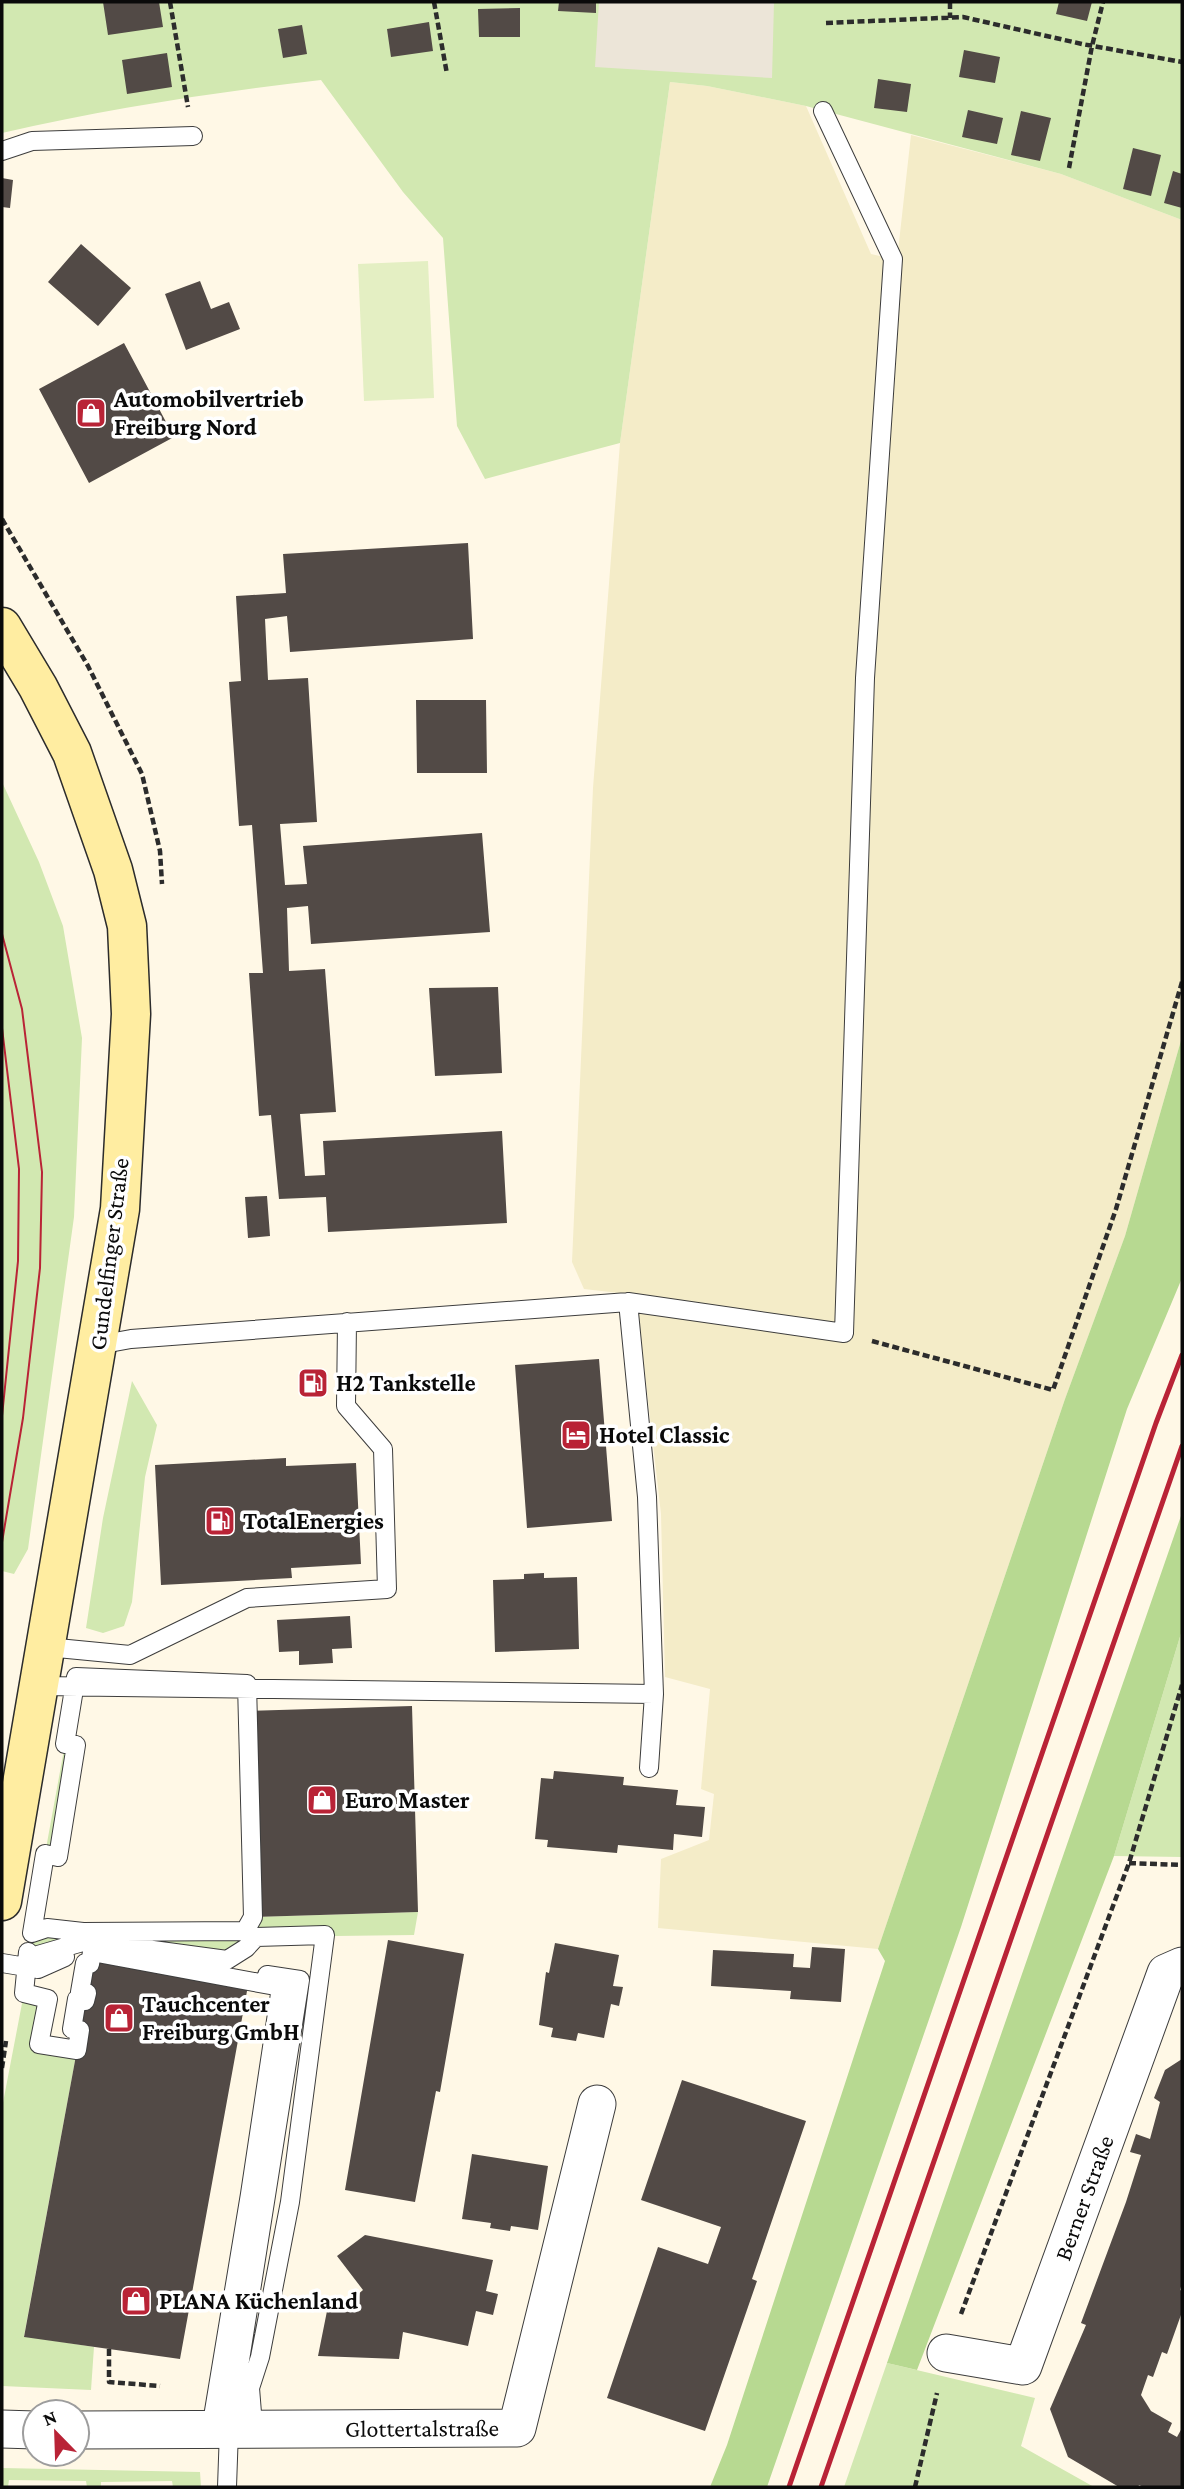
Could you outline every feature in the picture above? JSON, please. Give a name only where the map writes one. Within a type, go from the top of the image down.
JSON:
[{"type":"street","name":"Gundelfinger Straße","points":[[2,626],[72,753],[113,870],[127,926],[131,1014],[120,1209],[47,1647],[57,1686],[15,1894]]},
{"type":"street","name":"Berner Straße","points":[[946,2353],[1023,2366],[1166,1973],[1182,1966]]},
{"type":"street","name":"Glottertalstraße","points":[[91,2429],[231,2421],[517,2428],[597,2104]]},
{"type":"street","points":[[2,2429],[21,2430]]},
{"type":"lane","points":[[98,1345],[131,1339],[628,1302],[844,1333],[865,678],[893,259],[823,111]]},
{"type":"lane","points":[[2,150],[32,141],[193,136]]},
{"type":"lane","points":[[628,1302],[647,1497],[654,1694],[649,1768]]},
{"type":"lane","points":[[47,1647],[130,1655],[247,1598],[387,1589],[383,1449],[346,1406],[347,1322]]},
{"type":"lane","points":[[57,1686],[654,1694]]},
{"type":"lane","points":[[15,1894],[32,1933],[47,1928],[83,1932],[246,1931],[253,1917],[248,1689]]},
{"type":"lane","points":[[325,1936],[290,2202],[260,2357],[250,2388],[252,2413],[231,2421],[214,2412],[281,1987],[92,1952],[90,1964],[85,1963],[80,1992],[87,1993],[85,2001],[77,1999],[72,2029],[80,2030],[77,2050],[39,2044],[48,1999],[24,1993],[28,1952],[31,1957],[86,1941],[227,1960],[246,1948],[256,1937],[325,1936]]},
{"type":"lane","points":[[2,1963],[37,1969],[92,1945],[300,1980],[231,2421],[227,2487]]},
{"type":"path","points":[[170,2],[193,136]]},
{"type":"path","points":[[434,2],[447,74]]},
{"type":"path","points":[[950,2],[950,18]]},
{"type":"path","points":[[1069,168],[1103,2]]},
{"type":"path","points":[[825,23],[963,17],[1093,46],[1182,62]]},
{"type":"path","points":[[844,1333],[1053,1390],[1116,1209],[1182,982]]},
{"type":"path","points":[[915,2487],[946,2353],[1129,1863],[1182,1685]]},
{"type":"path","points":[[1129,1863],[1182,1865]]},
{"type":"shaded area","points":[[599,2],[774,2],[772,78],[595,67]]},
{"type":"shaded area","points":[[670,82],[707,86],[806,106],[871,254],[897,260],[911,135],[1061,174],[1182,220],[1182,1037],[1125,1236],[1065,1399],[878,1949],[658,1928],[661,1859],[709,1840],[714,1794],[701,1789],[710,1689],[665,1677],[661,1514],[636,1295],[584,1289],[572,1262],[593,788],[620,443]]},
{"type":"green space","points":[[2,2],[1182,2],[1182,220],[1061,174],[806,106],[707,86],[670,82],[620,443],[485,479],[457,426],[443,238],[403,192],[321,80],[160,102],[2,133]]},
{"type":"green space","points":[[428,261],[434,398],[364,401],[358,264]]},
{"type":"green space","points":[[2,782],[39,862],[63,926],[82,1038],[74,1217],[28,1549],[14,1574],[2,1571]]},
{"type":"green space","points":[[1182,1037],[1182,1278],[1127,1409],[961,1927],[767,2487],[710,2487],[727,2445],[885,1961],[878,1949],[1065,1399],[1125,1236]]},
{"type":"green space","points":[[132,1381],[157,1425],[145,1477],[132,1602],[124,1626],[103,1633],[86,1628],[103,1518]]},
{"type":"green space","points":[[1182,1513],[1182,1630],[1114,1856],[917,2370],[887,2363]]},
{"type":"green space","points":[[1182,1630],[1182,1857],[1114,1856]]},
{"type":"green space","points":[[65,1744],[76,1745],[58,1857],[45,1854]]},
{"type":"green space","points":[[418,1912],[414,1935],[257,1937],[227,1960],[137,1949],[28,1952],[32,1933],[226,1930],[253,1917]]},
{"type":"green space","points":[[24,1993],[48,1999],[40,2044],[77,2050],[24,2336],[94,2347],[91,2390],[2,2386],[2,2108]]},
{"type":"green space","points":[[887,2363],[1035,2398],[1021,2446],[1094,2487],[844,2487]]},
{"type":"green space","points":[[2,2468],[200,2472],[201,2487],[173,2487],[172,2481],[101,2482],[101,2487],[87,2487],[86,2481],[9,2480],[8,2487],[2,2487]]},
{"type":"building","points":[[103,2],[159,2],[163,27],[108,35]]},
{"type":"building","points":[[559,2],[596,2],[596,13],[558,11]]},
{"type":"building","points":[[1059,2],[1092,2],[1087,21],[1056,14]]},
{"type":"building","points":[[520,8],[520,37],[479,37],[478,9]]},
{"type":"building","points":[[429,22],[433,51],[391,57],[387,29]]},
{"type":"building","points":[[302,25],[307,54],[283,58],[278,29]]},
{"type":"building","points":[[964,50],[1000,57],[995,83],[959,77]]},
{"type":"building","points":[[167,53],[172,87],[127,94],[122,60]]},
{"type":"building","points":[[878,79],[911,84],[907,112],[874,108]]},
{"type":"building","points":[[968,110],[1003,118],[997,144],[962,137]]},
{"type":"building","points":[[1021,111],[1051,118],[1040,161],[1011,155]]},
{"type":"building","points":[[1133,148],[1161,155],[1151,196],[1123,189]]},
{"type":"building","points":[[1173,171],[1182,174],[1182,208],[1164,203]]},
{"type":"building","points":[[2,178],[13,180],[10,208],[2,207]]},
{"type":"building","points":[[81,244],[131,288],[98,326],[48,282]]},
{"type":"building","points":[[200,281],[211,309],[229,302],[240,329],[186,350],[165,294]]},
{"type":"building","points":[[124,343],[174,437],[89,483],[39,389]]},
{"type":"building","points":[[468,543],[473,639],[290,652],[287,616],[265,619],[268,680],[308,678],[317,822],[280,824],[285,885],[307,884],[303,846],[482,833],[490,932],[311,944],[308,906],[287,908],[289,971],[325,969],[336,1112],[300,1114],[305,1176],[325,1175],[323,1141],[502,1131],[507,1223],[328,1232],[326,1197],[279,1199],[271,1115],[259,1116],[249,973],[263,973],[252,825],[239,826],[229,682],[241,681],[236,596],[286,593],[283,554]]},
{"type":"building","points":[[416,700],[486,700],[487,773],[417,773]]},
{"type":"building","points":[[498,987],[502,1073],[435,1076],[429,988]]},
{"type":"building","points":[[267,1196],[270,1236],[248,1238],[245,1197]]},
{"type":"building","points":[[599,1359],[612,1521],[527,1528],[515,1365]]},
{"type":"building","points":[[286,1458],[286,1466],[356,1463],[361,1564],[291,1568],[292,1578],[161,1585],[155,1465]]},
{"type":"building","points":[[544,1573],[544,1578],[577,1577],[579,1649],[495,1652],[493,1580],[524,1579],[524,1574]]},
{"type":"building","points":[[350,1616],[352,1648],[332,1649],[333,1663],[299,1665],[299,1651],[279,1652],[277,1620]]},
{"type":"building","points":[[412,1706],[418,1912],[253,1917],[248,1711]]},
{"type":"building","points":[[554,1771],[624,1777],[623,1785],[678,1790],[676,1805],[705,1807],[702,1837],[674,1834],[673,1850],[618,1845],[617,1853],[547,1847],[548,1840],[535,1839],[541,1778],[553,1779]]},
{"type":"building","points":[[388,1940],[464,1954],[440,2092],[436,2091],[415,2202],[345,2190]]},
{"type":"building","points":[[555,1943],[619,1955],[613,1986],[623,1987],[619,2006],[611,2004],[604,2038],[578,2033],[576,2041],[551,2037],[553,2028],[539,2025],[546,1972],[549,1973]]},
{"type":"building","points":[[812,1947],[845,1949],[841,2002],[790,1999],[791,1991],[711,1986],[713,1950],[794,1954],[793,1967],[810,1968]]},
{"type":"building","points":[[92,1952],[249,1980],[180,2359],[24,2337],[77,2050]]},
{"type":"building","points":[[1182,2059],[1182,2312],[1167,2354],[1162,2352],[1153,2377],[1148,2375],[1141,2395],[1151,2411],[1172,2423],[1168,2432],[1177,2437],[1182,2428],[1182,2487],[1119,2487],[1068,2457],[1050,2409],[1086,2325],[1081,2323],[1141,2155],[1130,2152],[1136,2134],[1150,2139],[1160,2102],[1154,2098],[1165,2070]]},
{"type":"building","points":[[682,2080],[806,2121],[752,2279],[757,2281],[705,2431],[607,2398],[658,2247],[708,2264],[721,2227],[641,2200]]},
{"type":"building","points":[[472,2154],[548,2166],[538,2230],[511,2226],[510,2231],[490,2228],[491,2223],[462,2219]]},
{"type":"building","points":[[365,2235],[493,2260],[486,2291],[498,2294],[493,2315],[476,2311],[468,2346],[403,2332],[399,2359],[318,2356],[330,2296],[349,2302],[363,2290],[337,2256]]},
{"type":"tram line","points":[[2,934],[22,1009],[42,1172],[40,1268],[23,1418],[2,1542]]},
{"type":"tram line","points":[[2,1028],[19,1169],[18,1261],[2,1416]]},
{"type":"railway","points":[[789,2487],[1156,1423],[1182,1355]]},
{"type":"railway","points":[[821,2487],[1182,1446]]},
{"type":"place","name":"Automobilvertrieb Freiburg Nord","points":[[91,413]]},
{"type":"place","name":"H2 Tankstelle","points":[[313,1383]]},
{"type":"place","name":"Hotel Classic","points":[[576,1435]]},
{"type":"place","name":"TotalEnergies","points":[[220,1521]]},
{"type":"place","name":"Euro Master","points":[[322,1800]]},
{"type":"place","name":"Tauchcenter Freiburg GmbH","points":[[119,2018]]},
{"type":"place","name":"PLANA Küchenland","points":[[136,2301]]}]
